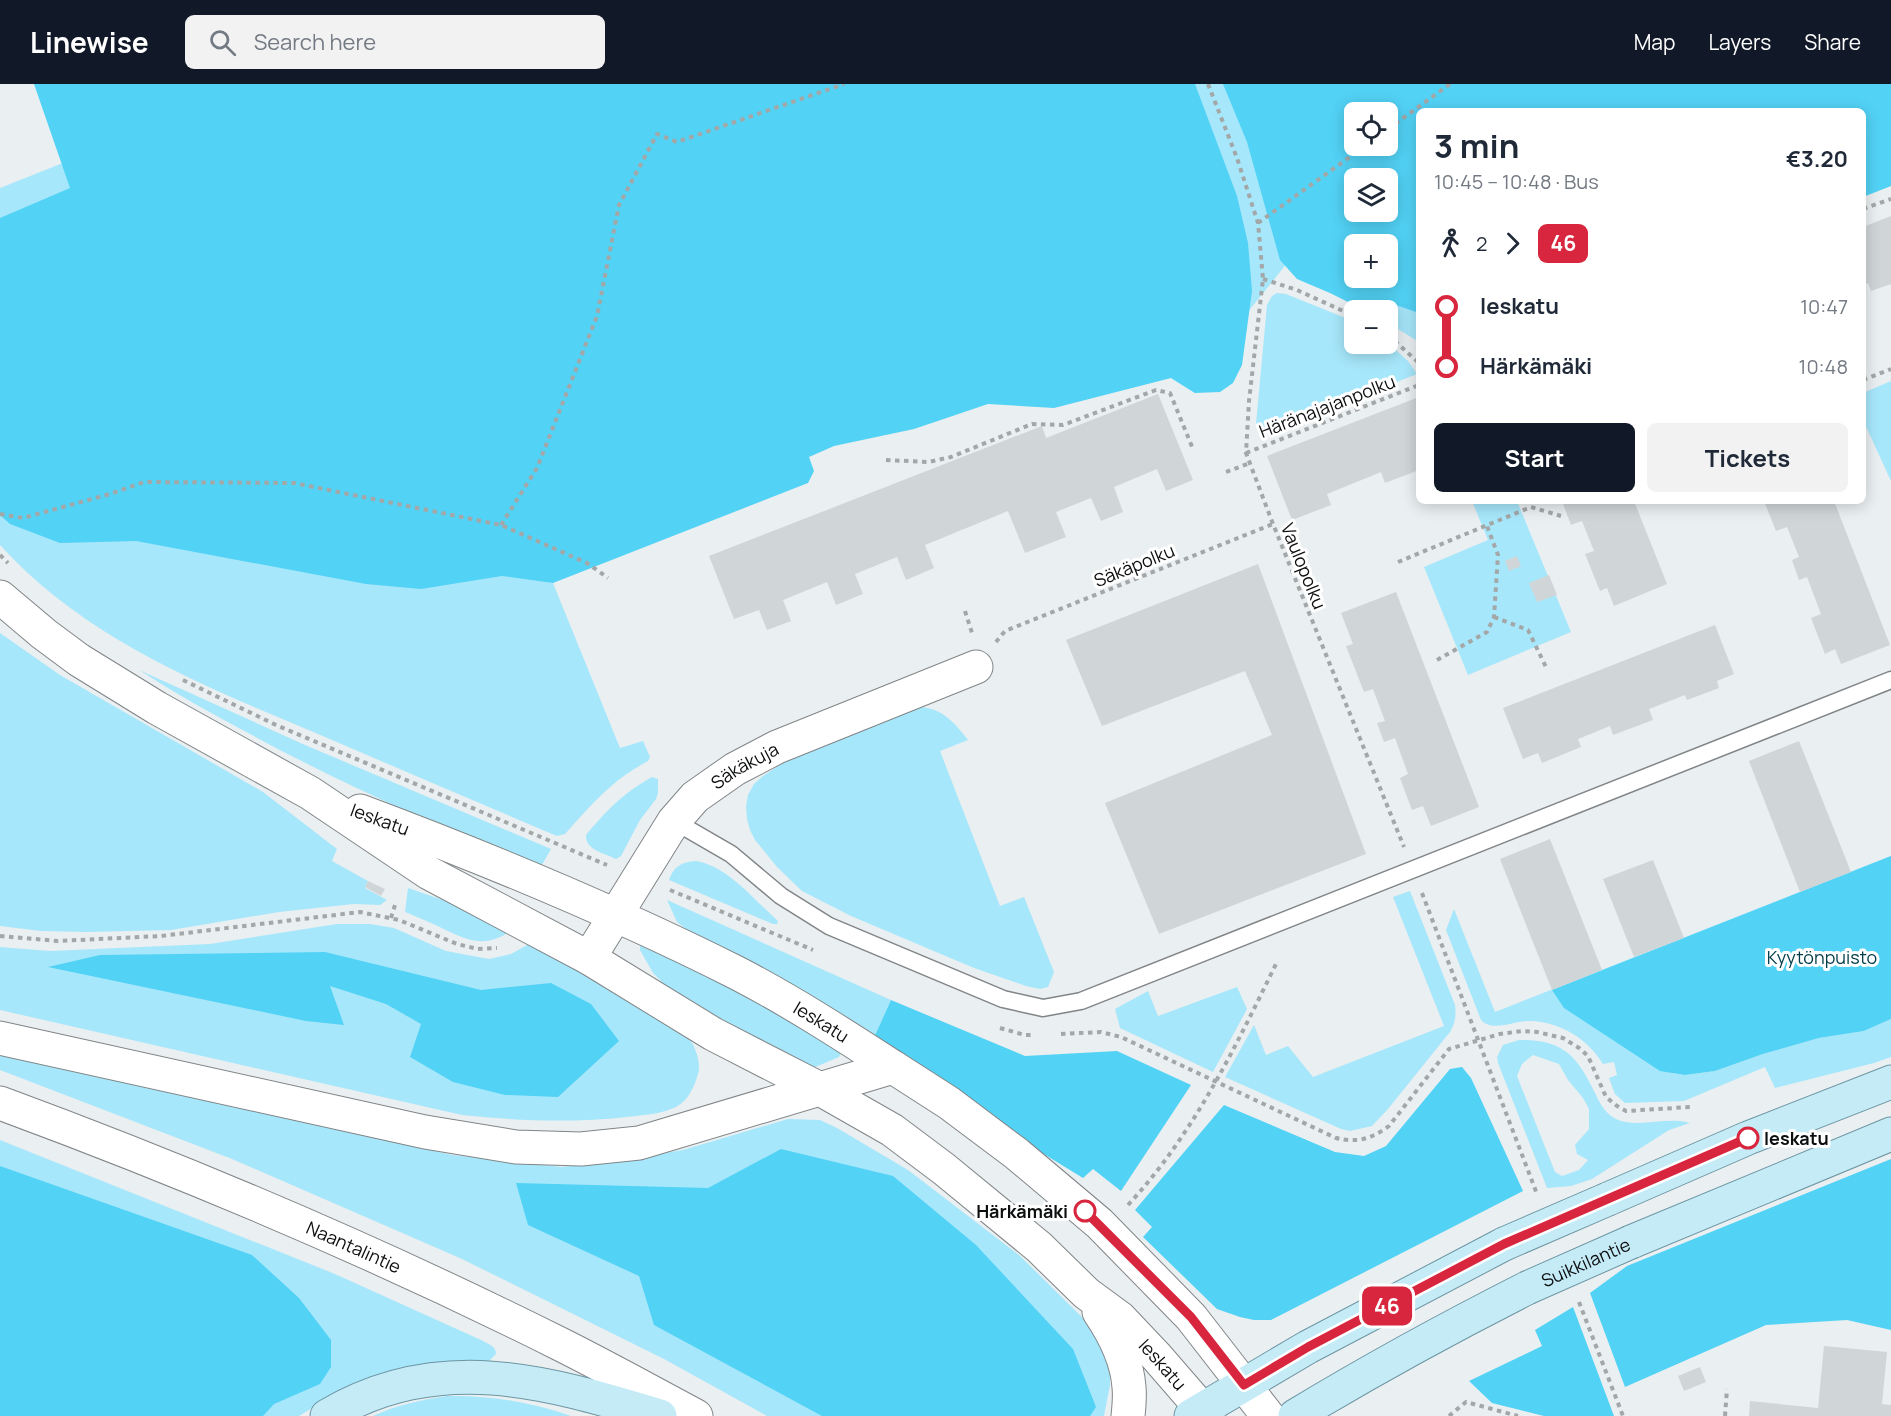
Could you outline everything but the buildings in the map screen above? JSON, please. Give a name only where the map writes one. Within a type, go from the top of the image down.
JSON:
[{"type":"main road","points":[[1200,1414],[1308,1347],[1504,1244],[1748,1138],[1891,1082]]},
{"type":"main road","name":"Suikkilantie","points":[[1295,1416],[1379,1366],[1527,1288],[1631,1242],[1891,1134]]},
{"type":"main road","points":[[327,1416],[368,1395],[396,1386],[432,1378],[474,1376],[582,1392],[660,1416]]},
{"type":"street","name":"Ieskatu","points":[[8,584],[44,634],[79,660],[157,708],[310,793],[429,873],[590,958],[713,1034],[892,1130],[944,1169],[1038,1247],[1086,1293],[1120,1318],[1156,1356],[1200,1414]]},
{"type":"street","name":"Säkäkuja","points":[[590,958],[674,821],[695,798],[735,770],[777,747],[975,655]]},
{"type":"street","name":"Ieskatu","points":[[310,793],[542,882],[738,974],[840,1032],[958,1109],[1017,1154],[1099,1223],[1191,1317],[1268,1416]]},
{"type":"street","points":[[0,1038],[414,1129],[516,1147],[581,1149],[639,1143],[893,1067]]},
{"type":"street","name":"Naantalintie","points":[[0,1103],[236,1195],[391,1264],[559,1344],[696,1416]]},
{"type":"street","name":"Ieskatu","points":[[1086,1293],[1113,1332],[1122,1354],[1129,1387],[1128,1416]]},
{"type":"lane","points":[[674,821],[731,854],[782,896],[829,926],[1003,999],[1043,1008],[1081,1002],[1891,680]]},
{"type":"path","points":[[501,525],[537,468],[597,316],[619,206],[657,134],[677,142],[844,84]]},
{"type":"path","name":"Vaulopolku","points":[[1208,84],[1237,158],[1258,223],[1263,279],[1248,401],[1246,453],[1413,870],[1478,1042]]},
{"type":"path","points":[[1417,108],[1450,84]]},
{"type":"path","points":[[1398,122],[1416,109]]},
{"type":"path","points":[[1258,223],[1351,156]]},
{"type":"path","points":[[1866,208],[1891,198]]},
{"type":"path","points":[[1263,279],[1297,290],[1344,311]]},
{"type":"path","points":[[1398,344],[1416,360]]},
{"type":"path","points":[[1866,379],[1891,369]]},
{"type":"path","name":"Häränajajanpolku","points":[[1246,453],[1416,386]]},
{"type":"path","points":[[886,460],[929,462],[951,457],[1032,424],[1063,425],[1156,390],[1170,393],[1193,449]]},
{"type":"path","points":[[1226,472],[1250,463]]},
{"type":"path","points":[[0,514],[23,518],[110,494],[144,482],[294,483],[501,525],[587,564],[608,578]]},
{"type":"path","points":[[1398,562],[1532,507],[1561,516]]},
{"type":"path","name":"Säkäpolku","points":[[1005,631],[1273,524]]},
{"type":"path","points":[[1437,660],[1487,632],[1494,617],[1498,555],[1487,526]]},
{"type":"path","points":[[0,555],[8,584]]},
{"type":"path","points":[[965,611],[975,655]]},
{"type":"path","points":[[1494,617],[1528,630],[1546,667]]},
{"type":"path","points":[[179,678],[276,724],[614,868]]},
{"type":"path","points":[[671,890],[823,954]]},
{"type":"path","points":[[391,918],[395,904]]},
{"type":"path","points":[[0,936],[58,941],[161,936],[360,912],[391,918],[457,944],[478,949],[496,949],[505,944]]},
{"type":"path","points":[[1125,1208],[1150,1181],[1189,1128],[1217,1082],[1276,964]]},
{"type":"path","points":[[996,1026],[1025,1035],[1036,1035]]},
{"type":"path","points":[[1057,1034],[1101,1032],[1112,1034],[1336,1138],[1351,1141],[1377,1135],[1389,1126],[1449,1049],[1500,1034],[1522,1031],[1563,1038],[1579,1048],[1588,1056],[1606,1097],[1626,1111],[1690,1107]]},
{"type":"path","points":[[1725,1416],[1727,1389]]},
{"type":"path","points":[[1449,1416],[1466,1402],[1518,1416]]},
{"type":"shaded area","points":[[144,84],[1891,84],[1866,108],[1416,108],[1416,340],[1398,329],[1398,300],[1351,300],[1288,262],[1243,318],[1195,393],[1097,332],[528,556],[537,580],[553,583],[620,748],[643,741],[650,757],[648,761],[623,776],[603,793],[565,834],[557,836],[232,697],[148,657],[70,607],[33,578],[0,545],[0,188],[103,147]]},
{"type":"shaded area","points":[[1277,293],[1286,294],[1344,317],[1344,354],[1398,354],[1398,352],[1408,361],[1416,374],[1263,435],[1258,431],[1256,424],[1267,305],[1272,296]]},
{"type":"shaded area","points":[[1891,381],[1891,481],[1866,427],[1866,392]]},
{"type":"shaded area","points":[[1473,504],[1518,504],[1571,632],[1468,675],[1424,567],[1488,540]]},
{"type":"shaded area","points":[[0,633],[60,675],[263,792],[337,849],[332,861],[368,881],[365,888],[387,900],[380,905],[354,904],[279,912],[171,930],[41,931],[0,926]]},
{"type":"shaded area","points":[[139,670],[305,745],[551,849],[539,870],[393,805],[285,753]]},
{"type":"shaded area","points":[[921,707],[929,708],[948,718],[968,740],[940,751],[1000,906],[1024,897],[1054,972],[1048,987],[1040,989],[1026,986],[974,968],[851,916],[802,891],[777,867],[755,840],[750,830],[746,806],[748,795],[754,784],[763,776],[784,762]]},
{"type":"shaded area","points":[[652,777],[658,779],[656,799],[640,820],[621,856],[616,859],[592,848],[586,835],[616,803]]},
{"type":"shaded area","points":[[1891,856],[1672,1073],[1685,1075],[1715,1071],[1819,1038],[1864,1031],[1891,1019],[1891,1057],[1775,1088],[1765,1067],[1684,1101],[1625,1103],[1615,1094],[1609,1078],[1617,1075],[1614,1062],[1603,1064],[1589,1046],[1572,1033],[1541,1022],[1524,1021],[1492,1026],[1481,1020],[1446,930],[1454,909],[1495,1012]]},
{"type":"shaded area","points":[[696,861],[708,864],[730,877],[778,921],[777,924],[669,880],[673,871],[679,866]]},
{"type":"shaded area","points":[[408,888],[466,908],[509,932],[488,941],[469,940],[405,912]]},
{"type":"shaded area","points":[[1410,891],[1455,1005],[1455,1018],[1450,1032],[1372,1126],[1350,1131],[1341,1129],[1225,1077],[1254,1025],[1266,1055],[1288,1046],[1313,1077],[1444,1026],[1393,897]]},
{"type":"shaded area","points":[[667,900],[891,1000],[872,1042],[699,939],[677,922]]},
{"type":"shaded area","points":[[337,924],[370,924],[394,928],[446,951],[489,959],[511,954],[529,944],[672,1024],[685,1034],[695,1048],[699,1064],[693,1088],[688,1097],[676,1107],[659,1113],[639,1116],[565,1121],[462,1115],[0,1010],[0,947],[50,951],[210,944]]},
{"type":"shaded area","points":[[642,944],[700,969],[842,1051],[839,1057],[813,1068],[791,1063],[666,986],[653,973],[640,950]]},
{"type":"shaded area","points":[[1237,987],[1247,1009],[1213,1072],[1120,1028],[1115,1009],[1148,991],[1158,1016]]},
{"type":"shaded area","points":[[1519,1040],[1534,1041],[1547,1043],[1568,1053],[1583,1070],[1599,1102],[1616,1119],[1633,1123],[1681,1121],[1690,1123],[1669,1130],[1592,1179],[1571,1186],[1547,1188],[1498,1063],[1497,1057],[1503,1045]],"holes":[[[1533,1055],[1559,1064],[1589,1109],[1589,1129],[1575,1145],[1577,1154],[1588,1160],[1579,1170],[1562,1176],[1555,1172],[1517,1076],[1522,1064]]]},
{"type":"shaded area","points":[[0,1055],[72,1069],[452,1155],[562,1167],[683,1150],[788,1119],[820,1120],[908,1170],[1019,1255],[1088,1323],[1110,1363],[1110,1385],[1104,1416],[767,1416],[664,1359],[462,1259],[232,1159],[0,1070]]},
{"type":"shaded area","points":[[0,1140],[335,1274],[481,1340],[493,1347],[496,1354],[488,1362],[399,1371],[349,1386],[299,1416],[0,1416]]},
{"type":"shaded area","points":[[447,1396],[510,1400],[571,1416],[373,1416],[409,1403]]},
{"type":"green space","points":[[34,84],[1195,84],[1237,196],[1248,243],[1252,291],[1242,365],[1233,383],[1220,392],[1195,393],[1171,378],[1054,408],[988,404],[914,429],[834,446],[809,457],[814,471],[808,483],[553,583],[502,576],[421,589],[366,584],[136,541],[60,543],[10,524],[0,515],[0,218],[70,188]]},
{"type":"green space","points":[[1223,84],[1891,84],[1891,186],[1866,196],[1866,108],[1416,108],[1416,312],[1398,306],[1398,300],[1344,300],[1297,279],[1280,260],[1247,142]]},
{"type":"green space","name":"Kyytönpuisto","points":[[1891,856],[1891,1019],[1864,1031],[1819,1038],[1715,1071],[1685,1075],[1660,1071],[1564,1008],[1552,990]]},
{"type":"green space","points":[[325,952],[481,990],[551,983],[591,1004],[619,1041],[558,1097],[505,1095],[453,1082],[410,1057],[421,1024],[386,1004],[330,986],[344,1025],[306,1021],[48,967],[100,955]]},
{"type":"green space","points":[[891,1000],[1025,1056],[1117,1051],[1191,1085],[1121,1191],[1093,1169],[1083,1178],[1008,1132],[872,1042]]},
{"type":"green space","points":[[1462,1067],[1471,1078],[1523,1191],[1271,1320],[1254,1320],[1217,1309],[1143,1237],[1152,1227],[1135,1210],[1224,1105],[1335,1152],[1364,1156],[1386,1146],[1450,1069]]},
{"type":"green space","points":[[781,1149],[893,1176],[976,1245],[1073,1349],[1096,1407],[1090,1416],[822,1416],[654,1325],[639,1276],[528,1225],[516,1183],[708,1188]]},
{"type":"green space","points":[[1891,1159],[1891,1330],[1847,1320],[1766,1325],[1625,1387],[1590,1293],[1627,1266]]},
{"type":"green space","points":[[0,1166],[252,1255],[299,1298],[331,1340],[331,1367],[320,1384],[274,1404],[263,1416],[0,1416]]},
{"type":"green space","points":[[1573,1307],[1614,1416],[1544,1416],[1492,1403],[1469,1381],[1542,1346],[1535,1330]]},
{"type":"bus line","name":"46","points":[[1085,1211],[1191,1317],[1244,1385],[1308,1347],[1504,1244],[1748,1138]]},
{"type":"place","name":"Ieskatu","points":[[1748,1138]]},
{"type":"place","name":"Härkämäki","points":[[1085,1211]]}]
